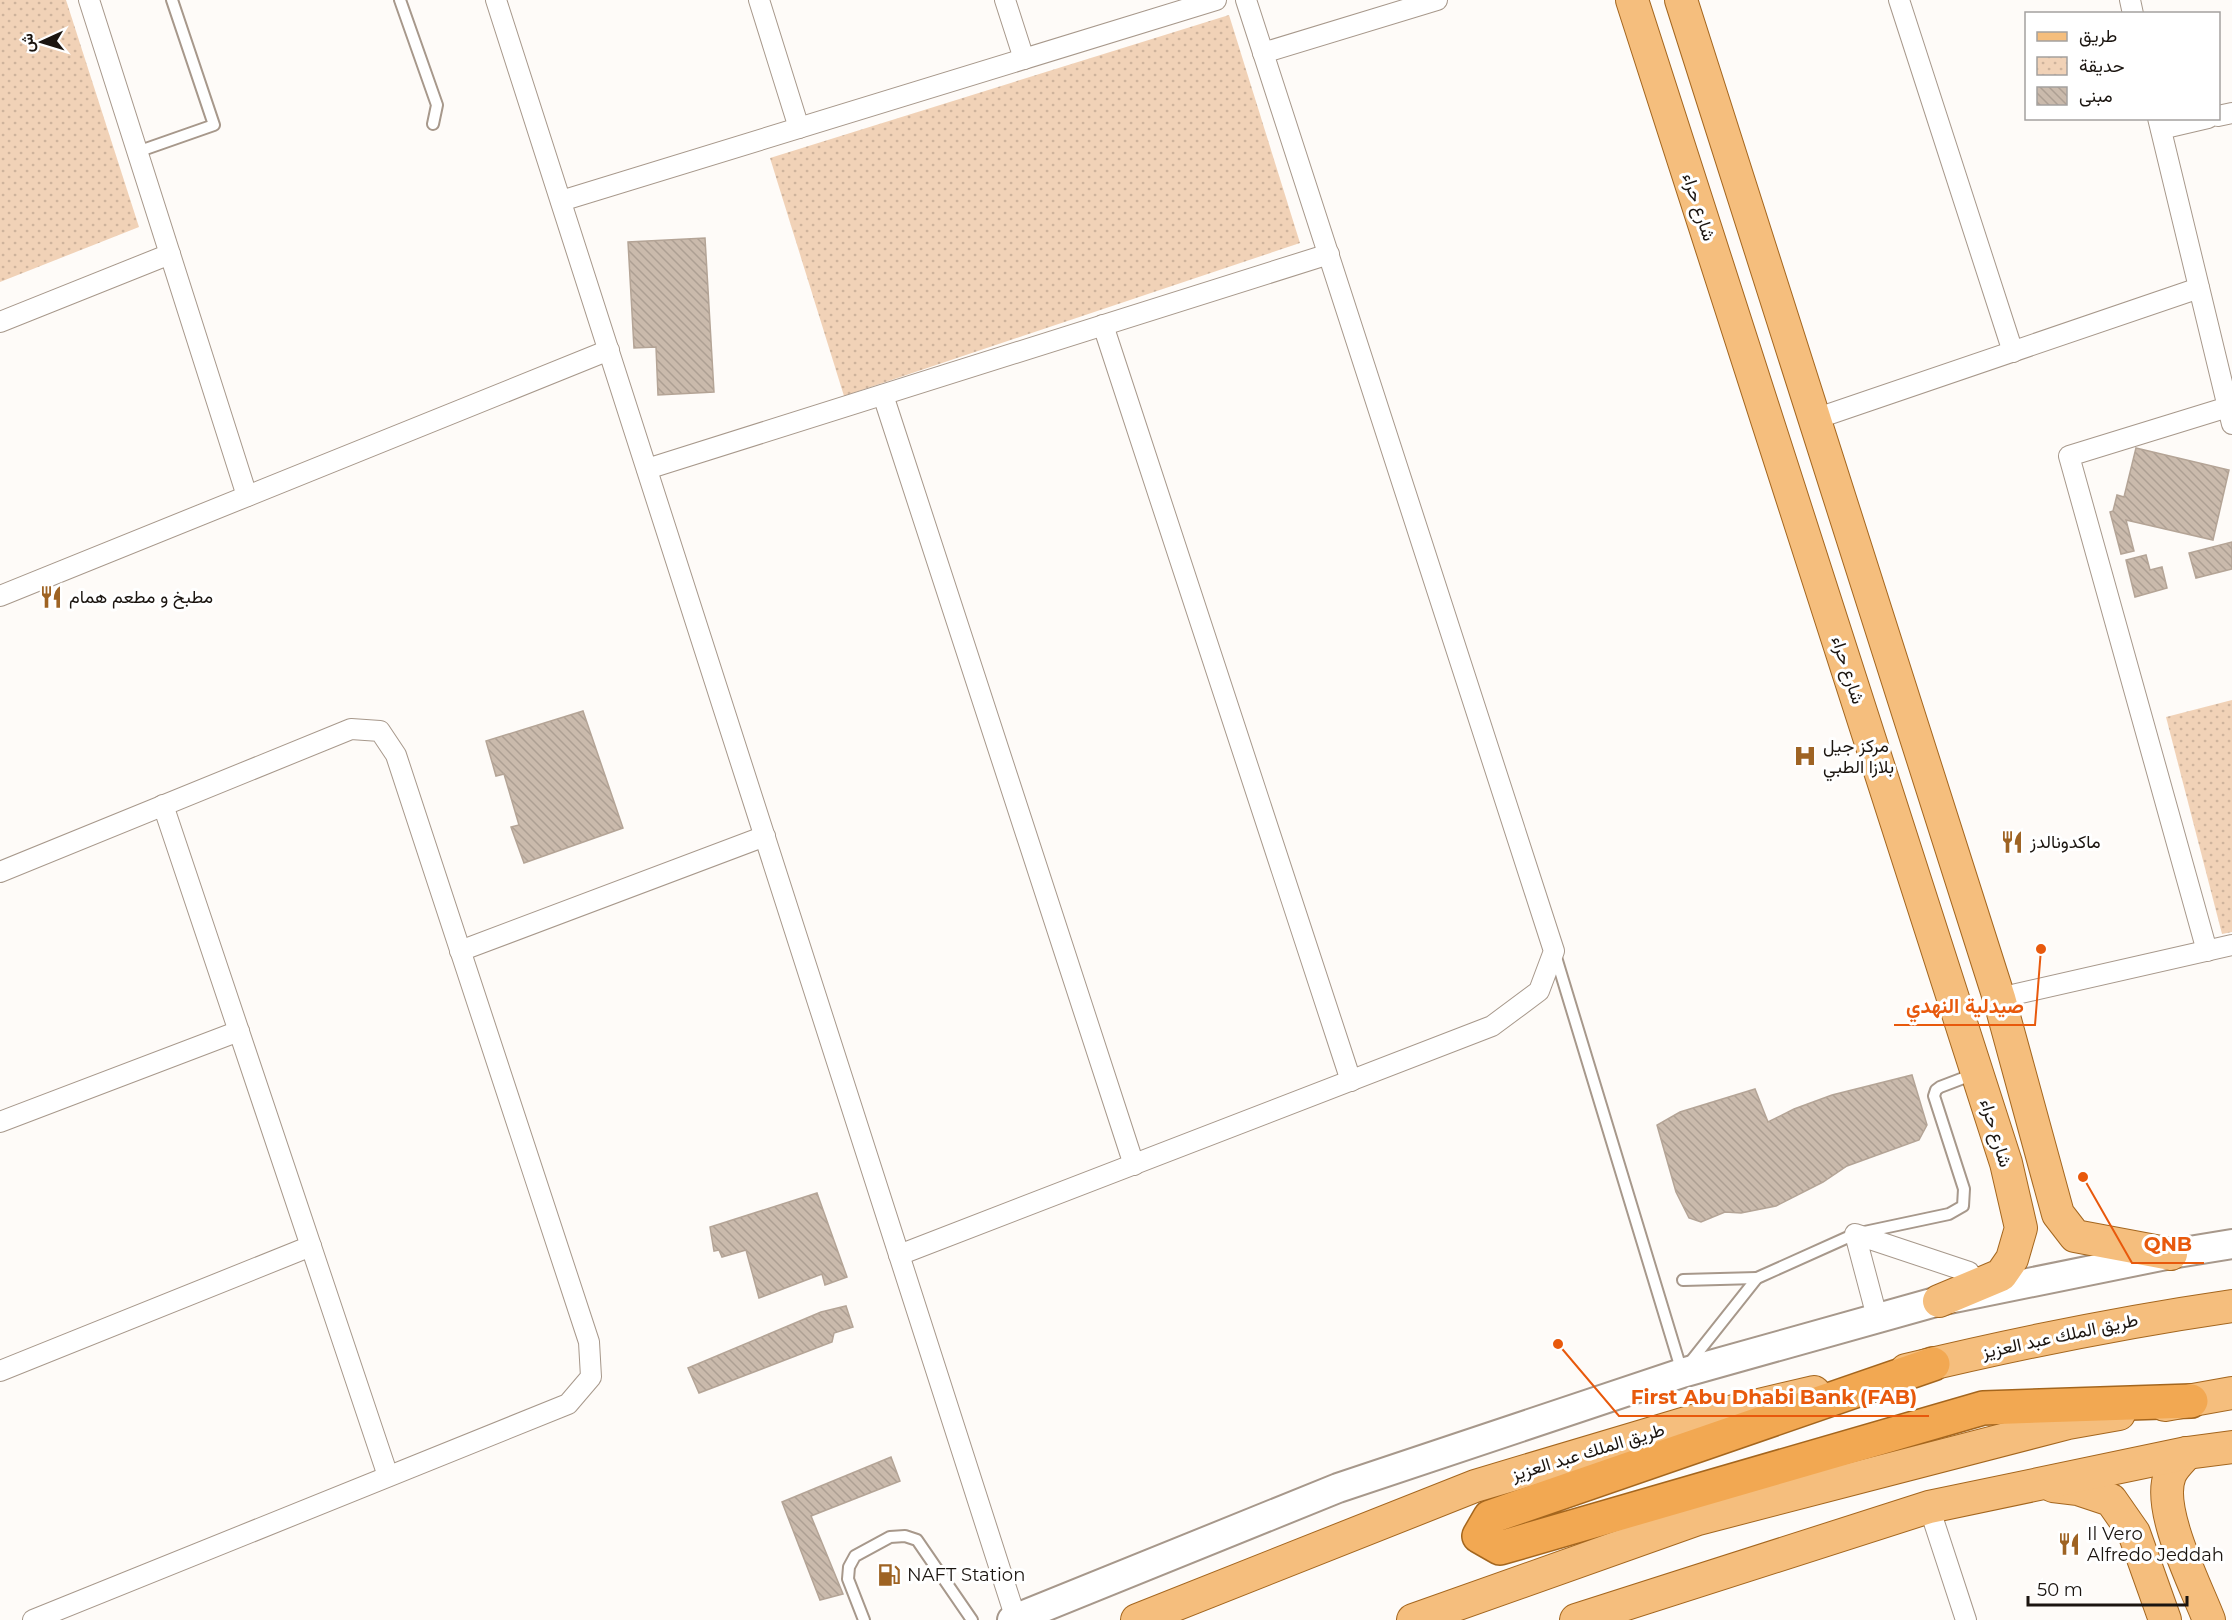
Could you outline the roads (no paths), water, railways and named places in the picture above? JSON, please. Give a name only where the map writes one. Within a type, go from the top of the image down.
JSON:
[{"type":"highway","points":[[1933,1364],[1490,1517],[1479,1536],[1500,1548],[1983,1408],[2191,1401]]},
{"type":"main road","name":"شارع حراء","points":[[1632,0],[2006,1163],[2021,1228],[2012,1259],[2001,1275],[1939,1301]]},
{"type":"main road","name":"شارع حراء","points":[[1681,0],[2000,998],[2058,1214],[2074,1236],[2171,1254]]},
{"type":"main road","points":[[1683,158],[1726,141]]},
{"type":"main road","points":[[2006,1163],[2041,1152]]},
{"type":"main road","points":[[1014,1619],[1338,1488],[1682,1373],[1939,1301],[2171,1254],[2232,1244]]},
{"type":"main road","name":"طريق الملك عبد العزيز","points":[[1137,1620],[1475,1486],[1696,1420],[1933,1364],[2155,1317],[2232,1306]]},
{"type":"main road","points":[[1413,1620],[1698,1519],[2068,1423],[2232,1393]]},
{"type":"main road","points":[[1576,1620],[1929,1508],[2187,1453],[2232,1448]]},
{"type":"main road","points":[[2187,1453],[2170,1474],[2166,1500],[2176,1537],[2210,1620]]},
{"type":"main road","points":[[2040,1484],[2078,1489],[2111,1500],[2134,1533],[2165,1620]]},
{"type":"street","points":[[89,0],[247,496]]},
{"type":"street","points":[[496,0],[1014,1619]]},
{"type":"street","points":[[759,0],[799,128]]},
{"type":"street","points":[[1005,0],[1024,59]]},
{"type":"street","points":[[561,201],[1216,0]]},
{"type":"street","points":[[899,1255],[1492,1026],[1539,991],[1554,951],[1246,0]]},
{"type":"street","points":[[1263,53],[1437,0]]},
{"type":"street","points":[[1899,0],[2013,352]]},
{"type":"street","points":[[2192,120],[2159,124],[2230,415],[2069,456],[2207,951]]},
{"type":"street","points":[[0,322],[170,254]]},
{"type":"street","points":[[647,469],[1329,254]]},
{"type":"street","points":[[1815,420],[2199,288]]},
{"type":"street","points":[[1102,325],[1351,1081]]},
{"type":"street","points":[[0,596],[609,350]]},
{"type":"street","points":[[883,394],[1134,1164]]},
{"type":"street","points":[[0,872],[351,729],[380,731],[396,755],[589,1342],[591,1377],[568,1404],[33,1620]]},
{"type":"street","points":[[163,805],[388,1476]]},
{"type":"street","points":[[460,951],[765,836]]},
{"type":"street","points":[[2000,998],[2232,945]]},
{"type":"street","points":[[0,1122],[239,1031]]},
{"type":"street","points":[[1855,1234],[1969,1272]]},
{"type":"street","points":[[1855,1234],[1877,1317]]},
{"type":"street","points":[[0,1371],[311,1246]]},
{"type":"street","points":[[1929,1508],[1966,1620]]},
{"type":"lane","points":[[137,152],[214,125],[172,0]]},
{"type":"lane","points":[[400,0],[437,105],[433,123]]},
{"type":"lane","points":[[1554,951],[1682,1373]]},
{"type":"lane","points":[[1683,1280],[1757,1278],[1855,1234],[1949,1214],[1963,1206],[1964,1189],[1934,1096],[1940,1087],[1977,1073]]},
{"type":"lane","points":[[1682,1373],[1757,1278]]},
{"type":"lane","points":[[864,1620],[848,1579],[849,1567],[855,1556],[890,1537],[905,1536],[918,1540],[972,1620]]},
{"type":"place","name":"مطبخ و مطعم همام","points":[[51,597]]},
{"type":"place","name":"مركز جيل بلازا الطبي","points":[[1805,756]]},
{"type":"place","name":"ماكدونالدز","points":[[2012,842]]},
{"type":"place","name":"صيدلية النهدي","points":[[2041,949]]},
{"type":"place","name":"QNB","points":[[2083,1177]]},
{"type":"place","name":"First Abu Dhabi Bank (FAB)","points":[[1558,1344]]},
{"type":"place","name":"Il Vero Alfredo Jeddah","points":[[2069,1544]]},
{"type":"place","name":"NAFT Station","points":[[889,1575]]}]
